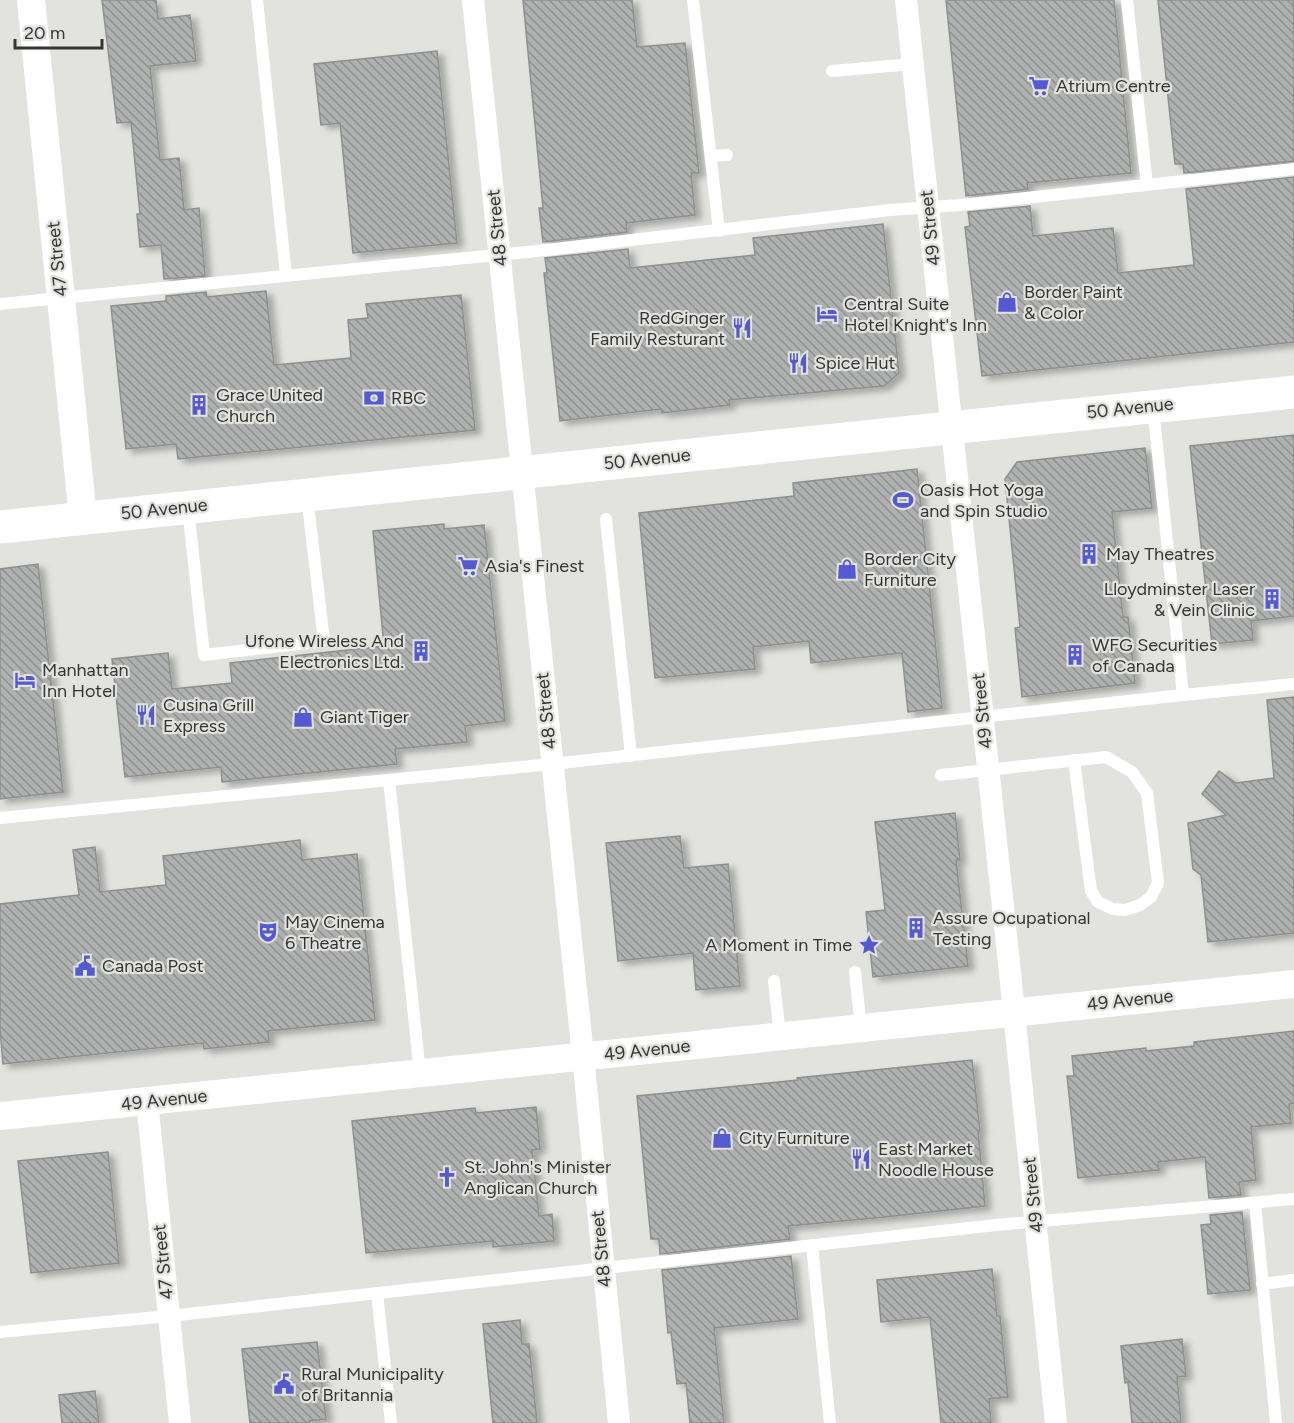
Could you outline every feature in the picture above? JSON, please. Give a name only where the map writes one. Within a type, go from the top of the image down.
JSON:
[{"type":"main road","name":"50 Avenue","points":[[0,526],[1294,392]]},
{"type":"street","name":"47 Street","points":[[31,0],[83,518]]},
{"type":"street","name":"48 Street","points":[[473,0],[619,1423]]},
{"type":"street","name":"49 Street","points":[[906,0],[1056,1423]]},
{"type":"street","name":"49 Avenue","points":[[0,1116],[1294,984]]},
{"type":"street","name":"47 Street","points":[[147,1101],[180,1423]]},
{"type":"lane","points":[[258,0],[286,275]]},
{"type":"lane","points":[[693,0],[719,231]]},
{"type":"lane","points":[[1128,0],[1147,185]]},
{"type":"lane","points":[[832,71],[913,64]]},
{"type":"lane","points":[[711,156],[727,154]]},
{"type":"lane","points":[[0,304],[499,255],[1294,169]]},
{"type":"lane","points":[[1153,406],[1183,695]]},
{"type":"lane","points":[[187,507],[204,655],[324,641],[307,494]]},
{"type":"lane","points":[[606,519],[631,756]]},
{"type":"lane","points":[[0,818],[631,756],[1294,684]]},
{"type":"lane","points":[[941,775],[1074,760],[1106,757],[1132,772],[1147,793],[1158,883],[1151,897],[1140,905],[1125,910],[1113,909],[1098,902],[1091,891],[1074,760]]},
{"type":"lane","points":[[389,780],[420,1073]]},
{"type":"lane","points":[[855,972],[861,1028]]},
{"type":"lane","points":[[774,981],[780,1036]]},
{"type":"lane","points":[[0,1332],[169,1316],[1035,1221],[1294,1199]]},
{"type":"lane","points":[[1255,1203],[1262,1284],[1273,1336],[1276,1423]]},
{"type":"lane","points":[[812,1245],[830,1423]]},
{"type":"lane","points":[[1262,1284],[1294,1281]]},
{"type":"lane","points":[[377,1293],[391,1423]]},
{"type":"building","points":[[102,0],[156,0],[158,19],[190,15],[196,61],[150,66],[160,160],[179,158],[184,210],[199,208],[205,276],[164,279],[161,245],[140,247],[137,214],[140,214],[131,122],[117,123]]},
{"type":"building","points":[[523,0],[632,0],[637,47],[685,43],[699,173],[691,173],[695,215],[626,223],[627,232],[543,242],[539,208],[543,208]]},
{"type":"building","name":"Atrium Centre","points":[[946,0],[1114,0],[1131,173],[1027,183],[1028,189],[966,196]]},
{"type":"building","points":[[1158,0],[1293,0],[1294,161],[1184,173],[1183,164],[1175,164]]},
{"type":"building","points":[[437,51],[457,243],[353,253],[340,123],[321,125],[314,64]]},
{"type":"building","points":[[1294,177],[1294,342],[982,376],[965,227],[970,226],[968,212],[1030,206],[1033,236],[1113,228],[1118,273],[1194,265],[1186,189]]},
{"type":"building","points":[[883,224],[899,373],[884,386],[729,400],[730,405],[662,413],[661,409],[560,421],[544,273],[547,273],[545,258],[628,249],[630,268],[755,255],[753,238]]},
{"type":"building","points":[[266,291],[274,365],[351,358],[348,320],[368,318],[366,304],[461,295],[475,430],[178,459],[176,444],[126,449],[111,306],[166,301],[166,296],[206,292],[207,297]]},
{"type":"building","points":[[1294,435],[1294,616],[1251,621],[1253,640],[1212,644],[1190,446]]},
{"type":"building","points":[[1145,448],[1152,508],[1112,512],[1123,617],[1128,617],[1135,683],[1022,697],[1015,628],[1020,627],[1005,479],[1017,462]]},
{"type":"building","points":[[917,469],[942,708],[908,712],[902,653],[811,663],[809,641],[753,647],[755,669],[655,678],[639,513],[794,496],[793,483]]},
{"type":"building","points":[[444,524],[444,529],[484,525],[505,721],[465,726],[467,742],[395,749],[397,764],[222,782],[221,767],[125,777],[112,659],[168,653],[172,689],[232,683],[230,663],[384,646],[373,531]]},
{"type":"building","name":"Manhattan Inn Hotel","points":[[38,564],[63,792],[0,799],[0,569]]},
{"type":"building","points":[[1294,697],[1294,933],[1208,942],[1201,875],[1193,869],[1188,823],[1226,815],[1202,794],[1219,771],[1236,783],[1274,778],[1267,700]]},
{"type":"building","points":[[955,813],[960,860],[956,860],[968,966],[873,977],[866,912],[885,910],[875,822]]},
{"type":"building","points":[[680,836],[684,868],[728,864],[740,986],[696,990],[693,953],[618,961],[606,843]]},
{"type":"building","points":[[300,840],[302,860],[357,854],[375,1020],[268,1031],[269,1042],[204,1049],[203,1043],[3,1064],[0,1029],[0,904],[79,895],[73,850],[95,847],[100,892],[166,885],[163,856]]},
{"type":"building","points":[[1294,1031],[1294,1103],[1289,1104],[1291,1123],[1251,1127],[1256,1180],[1239,1182],[1241,1195],[1209,1198],[1205,1157],[1158,1162],[1159,1170],[1078,1178],[1067,1076],[1074,1076],[1072,1056],[1146,1048],[1146,1051],[1194,1046],[1194,1042]]},
{"type":"building","points":[[972,1060],[985,1206],[788,1226],[790,1239],[660,1254],[659,1239],[651,1239],[637,1096]]},
{"type":"building","name":"St. John's Minister Anglican Church","points":[[536,1107],[540,1149],[532,1150],[539,1216],[552,1214],[554,1241],[493,1247],[493,1241],[366,1253],[352,1121],[475,1108],[476,1113]]},
{"type":"building","points":[[108,1152],[119,1263],[31,1273],[18,1161]]},
{"type":"building","points":[[1242,1212],[1250,1290],[1208,1294],[1201,1225],[1211,1224],[1210,1215]]},
{"type":"building","points":[[791,1256],[798,1319],[714,1328],[724,1423],[690,1423],[686,1383],[677,1384],[671,1332],[668,1333],[662,1270]]},
{"type":"building","points":[[992,1269],[997,1316],[1000,1316],[1008,1397],[989,1399],[991,1423],[941,1423],[930,1317],[881,1322],[877,1280]]},
{"type":"building","points":[[520,1320],[522,1344],[529,1344],[537,1423],[493,1423],[483,1324]]},
{"type":"building","points":[[1182,1339],[1186,1376],[1177,1377],[1181,1423],[1132,1423],[1128,1382],[1125,1383],[1121,1346]]},
{"type":"building","name":"Rural Municipality of Britannia","points":[[317,1342],[326,1419],[309,1421],[309,1423],[250,1423],[242,1349]]},
{"type":"building","points":[[95,1391],[99,1423],[62,1423],[59,1395]]},
{"type":"place","name":"Atrium Centre","points":[[1039,86]]},
{"type":"place","name":"Border Paint & Color","points":[[1007,302]]},
{"type":"place","name":"Central Suite Hotel Knight's Inn","points":[[827,314]]},
{"type":"place","name":"RedGinger Family Resturant","points":[[742,328]]},
{"type":"place","name":"Spice Hut","points":[[798,363]]},
{"type":"place","name":"RBC","points":[[374,398]]},
{"type":"place","name":"Grace United Church","points":[[199,405]]},
{"type":"place","name":"Oasis Hot Yoga and Spin Studio","points":[[903,500]]},
{"type":"place","name":"May Theatres","points":[[1089,554]]},
{"type":"place","name":"Asia's Finest","points":[[468,566]]},
{"type":"place","name":"Border City Furniture","points":[[847,569]]},
{"type":"place","name":"Lloydminster Laser & Vein Clinic","points":[[1272,599]]},
{"type":"place","name":"Ufone Wireless And Electronics Ltd.","points":[[421,651]]},
{"type":"place","name":"WFG Securities of Canada","points":[[1075,655]]},
{"type":"place","name":"Manhattan Inn Hotel","points":[[25,680]]},
{"type":"place","name":"Cusina Grill Express","points":[[146,715]]},
{"type":"place","name":"Giant Tiger","points":[[303,717]]},
{"type":"place","name":"Assure Ocupational Testing","points":[[916,928]]},
{"type":"place","name":"May Cinema 6 Theatre","points":[[268,932]]},
{"type":"place","name":"A Moment in Time","points":[[869,945]]},
{"type":"place","name":"Canada Post","points":[[85,966]]},
{"type":"place","name":"City Furniture","points":[[722,1138]]},
{"type":"place","name":"East Market Noodle House","points":[[861,1159]]},
{"type":"place","name":"St. John's Minister Anglican Church","points":[[447,1177]]},
{"type":"place","name":"Rural Municipality of Britannia","points":[[284,1384]]}]
